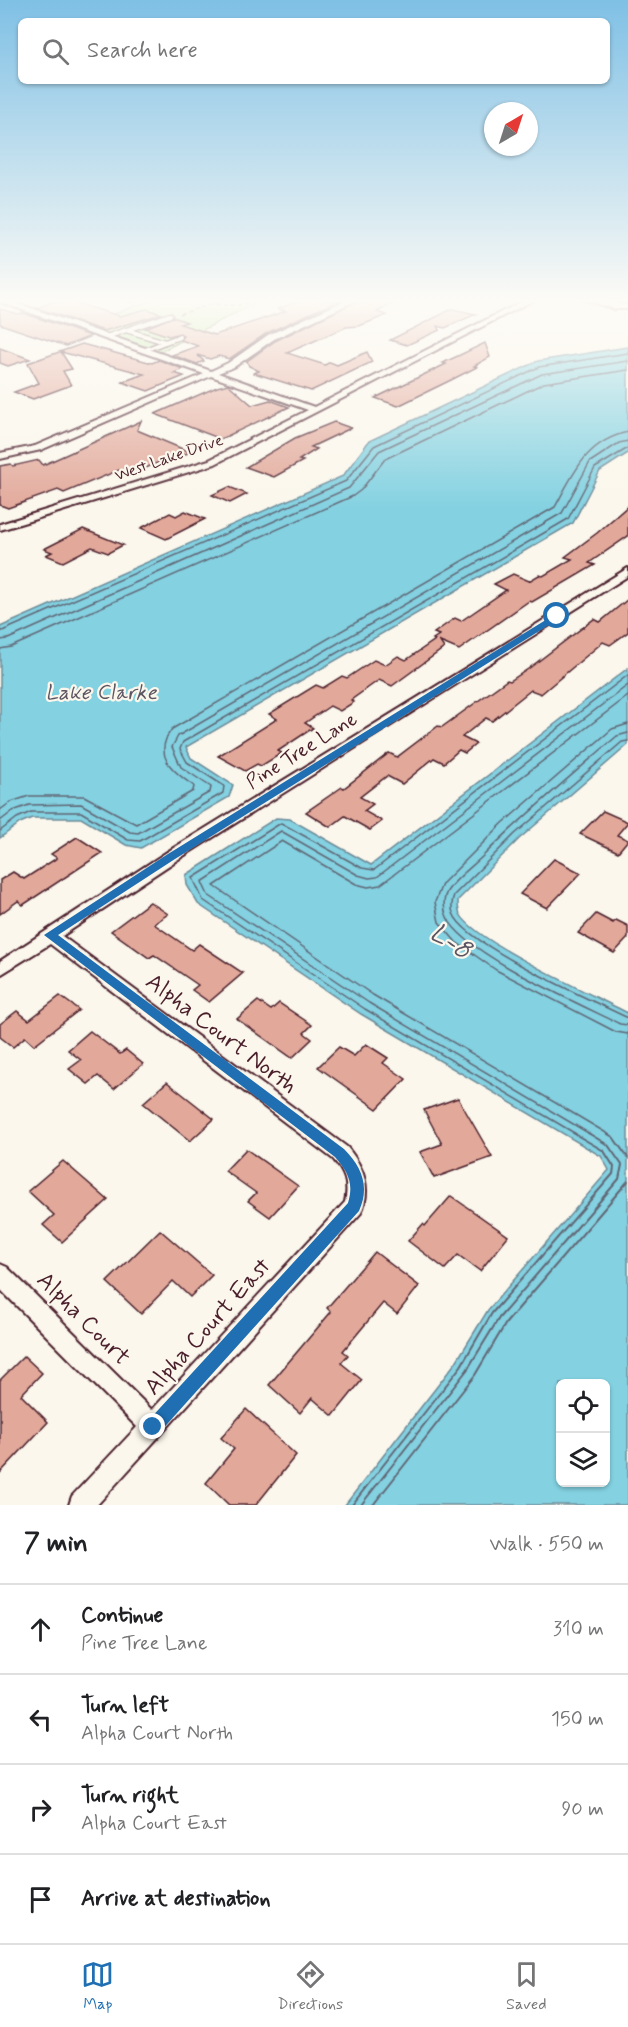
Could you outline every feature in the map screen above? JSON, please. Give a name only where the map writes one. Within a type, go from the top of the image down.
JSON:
[{"type":"street","points":[[200,369],[316,410]]},
{"type":"street","points":[[0,456],[38,448],[219,369]]},
{"type":"street","name":"West Lake Drive","points":[[0,526],[188,471],[233,452],[396,369]]},
{"type":"street","name":"Pine Tree Lane","points":[[0,969],[210,832],[628,571]]},
{"type":"street","name":"Alpha Court North","points":[[50,935],[340,1153],[351,1164],[357,1178]]},
{"type":"street","name":"Alpha Court East","points":[[81,1505],[354,1207],[358,1192],[357,1178]]},
{"type":"street","name":"Alpha Court","points":[[0,1274],[153,1427]]},
{"type":"water","name":"Lake Clarke","points":[[521,369],[628,369],[628,453],[600,471],[573,523],[186,747],[191,758],[233,785],[229,797],[141,848],[126,845],[81,818],[32,818],[20,823],[0,838],[0,627],[343,476],[369,441]]},
{"type":"water","name":"L-8","points":[[628,668],[628,745],[519,839],[458,900],[458,909],[470,926],[488,939],[537,968],[628,1013],[628,1505],[345,1505],[456,1362],[488,1310],[609,1170],[601,1156],[361,1014],[198,904],[187,885],[186,875],[276,818],[290,819],[371,865]]},
{"type":"building","points":[[31,369],[71,369],[63,371],[71,385],[33,399],[14,392],[39,383]]},
{"type":"building","points":[[126,369],[182,369],[174,373],[184,376],[148,391],[122,382],[144,374]]},
{"type":"building","points":[[255,369],[357,369],[311,391],[254,373],[259,371]]},
{"type":"building","points":[[435,369],[473,369],[398,406],[375,398]]},
{"type":"building","points":[[228,384],[252,405],[270,400],[289,407],[221,439],[155,414],[217,387]]},
{"type":"building","points":[[141,421],[137,430],[190,452],[170,461],[166,459],[130,475],[119,470],[64,493],[58,490],[8,508],[0,505],[0,466],[11,464],[13,466],[39,460],[43,465]]},
{"type":"building","points":[[334,422],[351,428],[311,447],[317,449],[299,460],[303,461],[274,477],[246,467],[295,438]]},
{"type":"building","points":[[229,487],[247,494],[230,503],[212,495]]},
{"type":"building","points":[[628,506],[628,536],[589,563],[595,565],[532,602],[529,601],[459,650],[440,642],[444,648],[392,686],[379,680],[340,711],[330,706],[305,723],[313,728],[278,751],[282,753],[261,766],[257,764],[245,771],[218,756],[277,719],[269,714],[316,685],[323,688],[342,676],[347,678],[374,660],[385,665],[398,656],[406,660],[435,640],[433,639],[439,635],[434,633],[455,618],[461,621],[506,590],[494,584],[513,574],[529,581],[539,575],[543,576],[572,559],[565,557]]},
{"type":"building","points":[[185,511],[205,519],[166,539],[141,528],[170,513],[176,516]]},
{"type":"building","points":[[83,529],[123,545],[108,553],[92,547],[63,562],[46,555],[52,552],[44,549]]},
{"type":"building","points":[[628,599],[628,632],[610,645],[603,642],[541,694],[531,690],[492,721],[486,718],[462,737],[476,744],[465,753],[459,750],[444,763],[434,758],[402,784],[387,776],[360,797],[373,804],[364,811],[382,821],[370,830],[345,816],[330,827],[306,812],[342,787],[344,788],[389,753],[397,757],[438,726],[442,727],[507,680],[510,681],[528,669],[594,619],[600,622]]},
{"type":"building","points":[[603,811],[628,822],[617,835],[628,840],[618,852],[580,834]]},
{"type":"building","points":[[77,837],[102,853],[23,905],[18,901],[0,914],[0,880],[13,872],[24,879],[57,858],[51,854]]},
{"type":"building","points":[[554,859],[581,873],[547,908],[520,894]]},
{"type":"building","points":[[150,902],[168,914],[154,924],[192,950],[199,944],[243,973],[209,1002],[192,990],[198,985],[154,955],[149,958],[111,931]]},
{"type":"building","points":[[596,914],[613,923],[616,920],[628,926],[628,938],[614,953],[578,933]]},
{"type":"building","points":[[60,996],[79,1010],[34,1045],[25,1037],[13,1047],[0,1037],[0,1024],[17,1011],[29,1020]]},
{"type":"building","points":[[258,1001],[271,1010],[279,1003],[312,1025],[304,1033],[312,1039],[292,1058],[237,1019]]},
{"type":"building","points":[[90,1031],[120,1054],[126,1050],[143,1064],[114,1089],[98,1076],[88,1084],[69,1069],[81,1060],[68,1050]]},
{"type":"building","points":[[366,1044],[388,1058],[383,1063],[406,1079],[377,1109],[318,1067],[339,1047],[354,1056]]},
{"type":"building","points":[[167,1082],[214,1119],[190,1141],[143,1103]]},
{"type":"building","points":[[458,1098],[492,1157],[434,1178],[420,1152],[442,1144],[424,1110]]},
{"type":"building","points":[[246,1149],[298,1186],[270,1217],[248,1201],[256,1193],[225,1171]]},
{"type":"building","points":[[63,1161],[108,1200],[62,1242],[43,1225],[54,1215],[28,1191]]},
{"type":"building","points":[[451,1196],[508,1236],[480,1271],[458,1255],[445,1269],[408,1241],[423,1224],[425,1226]]},
{"type":"building","points":[[160,1230],[212,1275],[190,1297],[173,1281],[141,1314],[107,1282]]},
{"type":"building","points":[[375,1252],[419,1286],[397,1314],[383,1303],[343,1351],[348,1355],[341,1363],[362,1380],[333,1416],[312,1398],[300,1413],[269,1385],[331,1312],[327,1308]]},
{"type":"building","points":[[24,1356],[42,1373],[21,1395],[48,1422],[0,1473],[0,1380]]},
{"type":"building","points":[[246,1409],[296,1455],[256,1505],[229,1505],[206,1483],[234,1449],[221,1438]]},
{"type":"route","points":[[153,1427],[354,1207],[358,1192],[357,1178],[351,1164],[340,1153],[50,935],[172,856],[557,616]]}]
